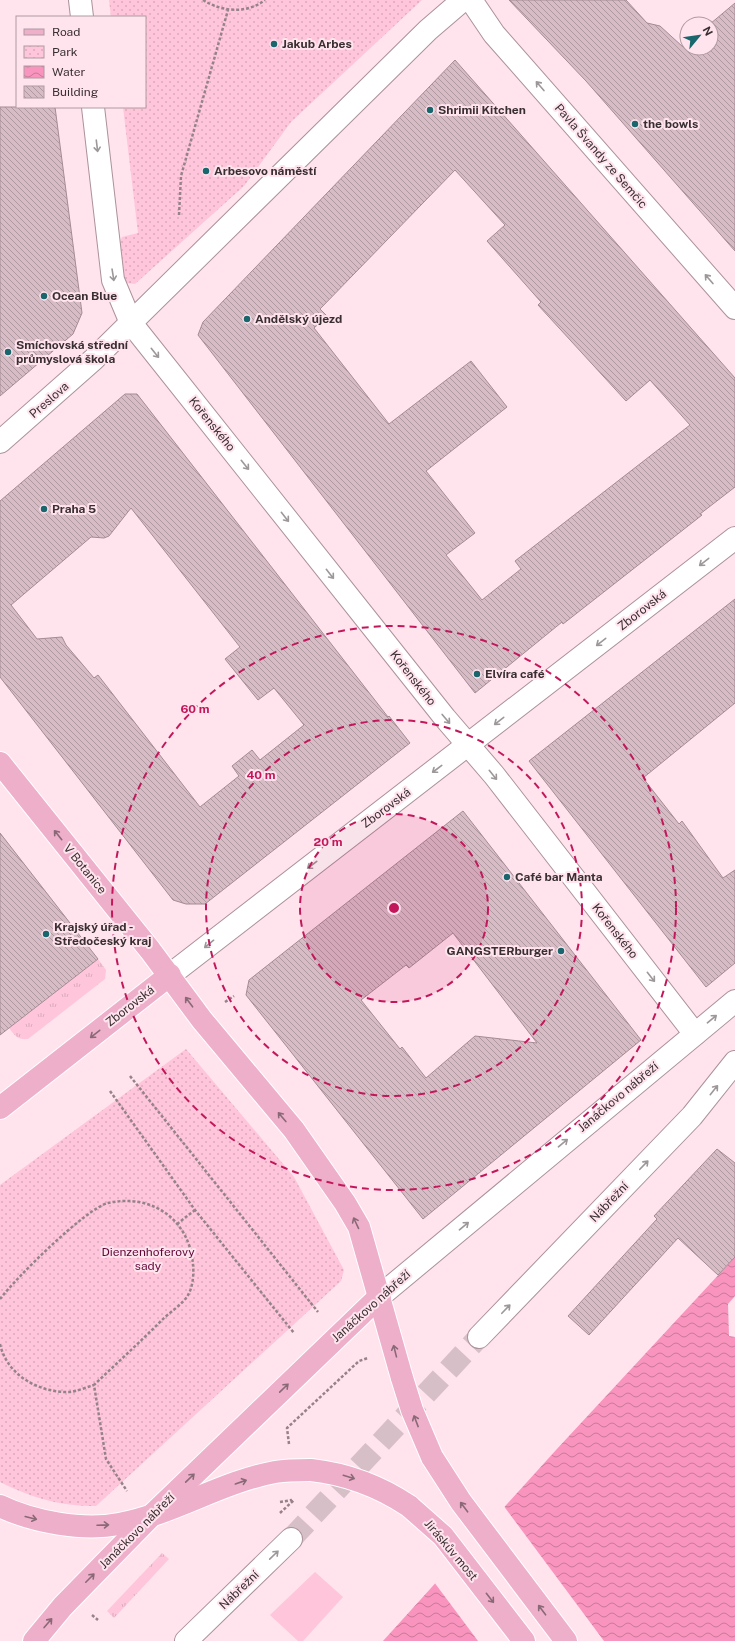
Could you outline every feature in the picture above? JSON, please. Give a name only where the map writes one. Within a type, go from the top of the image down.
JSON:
[{"type":"main road","name":"V Botanice","points":[[0,763],[170,975]]},
{"type":"main road","name":"Zborovská","points":[[0,1108],[170,975]]},
{"type":"main road","points":[[170,975],[202,1020],[294,1130],[345,1203],[359,1227],[412,1410],[432,1457],[460,1502],[566,1641]]},
{"type":"main road","name":"Janáčkovo nábřeží","points":[[34,1641],[63,1606],[152,1515],[380,1296]]},
{"type":"main road","name":"Jiráskův most","points":[[152,1515],[274,1472],[311,1470],[338,1474],[371,1485],[415,1510],[443,1536],[524,1641]]},
{"type":"main road","points":[[0,1506],[16,1514],[64,1524],[118,1524],[152,1515]]},
{"type":"street","points":[[80,0],[82,16]]},
{"type":"street","points":[[93,108],[113,280],[131,323],[428,30],[464,0]]},
{"type":"street","name":"Pavla Švandy ze Semčic","points":[[471,0],[494,34],[735,308]]},
{"type":"street","name":"Preslova","points":[[0,442],[94,359],[131,323]]},
{"type":"street","name":"Kořenského","points":[[131,323],[440,712],[494,775],[695,1034]]},
{"type":"street","name":"Zborovská","points":[[170,975],[735,538]]},
{"type":"street","name":"Janáčkovo nábřeží","points":[[380,1296],[735,1000]]},
{"type":"street","name":"Nábřežní","points":[[479,1337],[692,1116],[735,1062]]},
{"type":"street","name":"Nábřežní","points":[[186,1641],[291,1538]]},
{"type":"path","points":[[203,0],[212,6],[228,10],[245,9],[264,0]]},
{"type":"path","points":[[179,215],[181,176],[228,10]]},
{"type":"path","points":[[225,1002],[234,996]]},
{"type":"path","points":[[130,1076],[318,1312]]},
{"type":"path","points":[[110,1091],[195,1210],[294,1333]]},
{"type":"path","points":[[0,1299],[23,1272],[88,1213],[107,1203],[128,1200],[149,1204],[168,1214],[177,1224],[192,1250],[194,1272],[189,1294],[94,1385],[72,1392],[49,1391],[29,1382],[12,1368],[0,1344]]},
{"type":"path","points":[[177,1224],[195,1210]]},
{"type":"path","points":[[289,1446],[287,1428],[359,1361],[373,1356]]},
{"type":"path","points":[[94,1385],[106,1459],[127,1491]]},
{"type":"path","points":[[280,1502],[294,1500]]},
{"type":"green space","points":[[109,0],[422,0],[291,122],[244,186],[135,284],[127,283],[124,280],[119,245],[122,237],[138,233],[123,108],[146,108],[146,16],[111,16]]},
{"type":"green space","points":[[98,959],[106,970],[105,979],[28,1039],[19,1038],[13,1033],[9,1028]]},
{"type":"green space","name":"Dienzenhoferovy sady","points":[[186,1049],[294,1177],[344,1270],[341,1281],[96,1506],[58,1503],[35,1497],[0,1482],[0,1185]]},
{"type":"green space","points":[[162,1553],[169,1559],[114,1618],[107,1611]]},
{"type":"green space","points":[[315,1572],[343,1597],[303,1641],[298,1641],[270,1615]]},
{"type":"water","points":[[735,1257],[735,1296],[728,1304],[729,1336],[735,1337],[735,1641],[383,1641],[556,1450]]},
{"type":"pier","points":[[503,1505],[604,1641],[478,1641],[434,1582]]},
{"type":"building","points":[[509,0],[626,0],[647,23],[660,26],[679,43],[679,56],[719,56],[719,16],[735,3],[735,251],[586,81]]},
{"type":"building","points":[[455,60],[735,378],[735,487],[700,514],[702,515],[563,624],[562,622],[475,693],[198,335],[203,322]],"holes":[[[455,170],[505,225],[487,241],[541,302],[538,305],[626,401],[650,380],[690,425],[515,561],[521,569],[482,600],[446,555],[475,533],[426,471],[507,407],[471,361],[389,424],[314,328],[327,316],[320,309]]]},
{"type":"building","points":[[0,107],[55,108],[82,313],[73,334],[0,396]]},
{"type":"building","points":[[125,394],[137,394],[388,717],[389,716],[410,743],[205,904],[186,904],[173,900],[0,677],[0,501]],"holes":[[[131,508],[240,647],[225,659],[258,700],[274,688],[304,725],[260,760],[252,750],[232,766],[239,776],[200,807],[98,675],[94,678],[66,645],[62,637],[37,639],[11,605],[91,537],[104,538],[109,536]]]},
{"type":"building","points":[[735,599],[735,703],[643,778],[679,824],[682,821],[723,878],[735,870],[735,963],[706,987],[529,761]]},
{"type":"building","points":[[463,811],[641,1040],[423,1219],[246,995],[249,980]],"holes":[[[453,933],[537,1043],[475,1036],[426,1078],[402,1047],[400,1049],[361,1000],[406,965],[409,968]]]},
{"type":"building","name":"Krajský úřad - Středočeský kraj","points":[[0,833],[98,959],[0,1035]]},
{"type":"building","points":[[717,1149],[735,1163],[735,1257],[718,1275],[678,1238],[589,1335],[568,1316],[657,1219],[654,1216]]},
{"type":"tunnel","points":[[291,1539],[479,1337]]},
{"type":"place","name":"Jakub Arbes","points":[[274,44]]},
{"type":"place","name":"Shrimii Kitchen","points":[[430,110]]},
{"type":"place","name":"the bowls","points":[[635,124]]},
{"type":"place","name":"Arbesovo náměstí","points":[[206,171]]},
{"type":"place","name":"Ocean Blue","points":[[44,296]]},
{"type":"place","name":"Andělský újezd","points":[[247,319]]},
{"type":"place","name":"Smíchovská střední průmyslová škola","points":[[8,352]]},
{"type":"place","name":"Praha 5","points":[[44,509]]},
{"type":"place","name":"Elvíra café","points":[[477,674]]},
{"type":"place","name":"Café bar Manta","points":[[507,877]]},
{"type":"place","name":"Krajský úřad - Středočeský kraj","points":[[46,934]]},
{"type":"place","name":"GANGSTERburger","points":[[561,951]]}]
